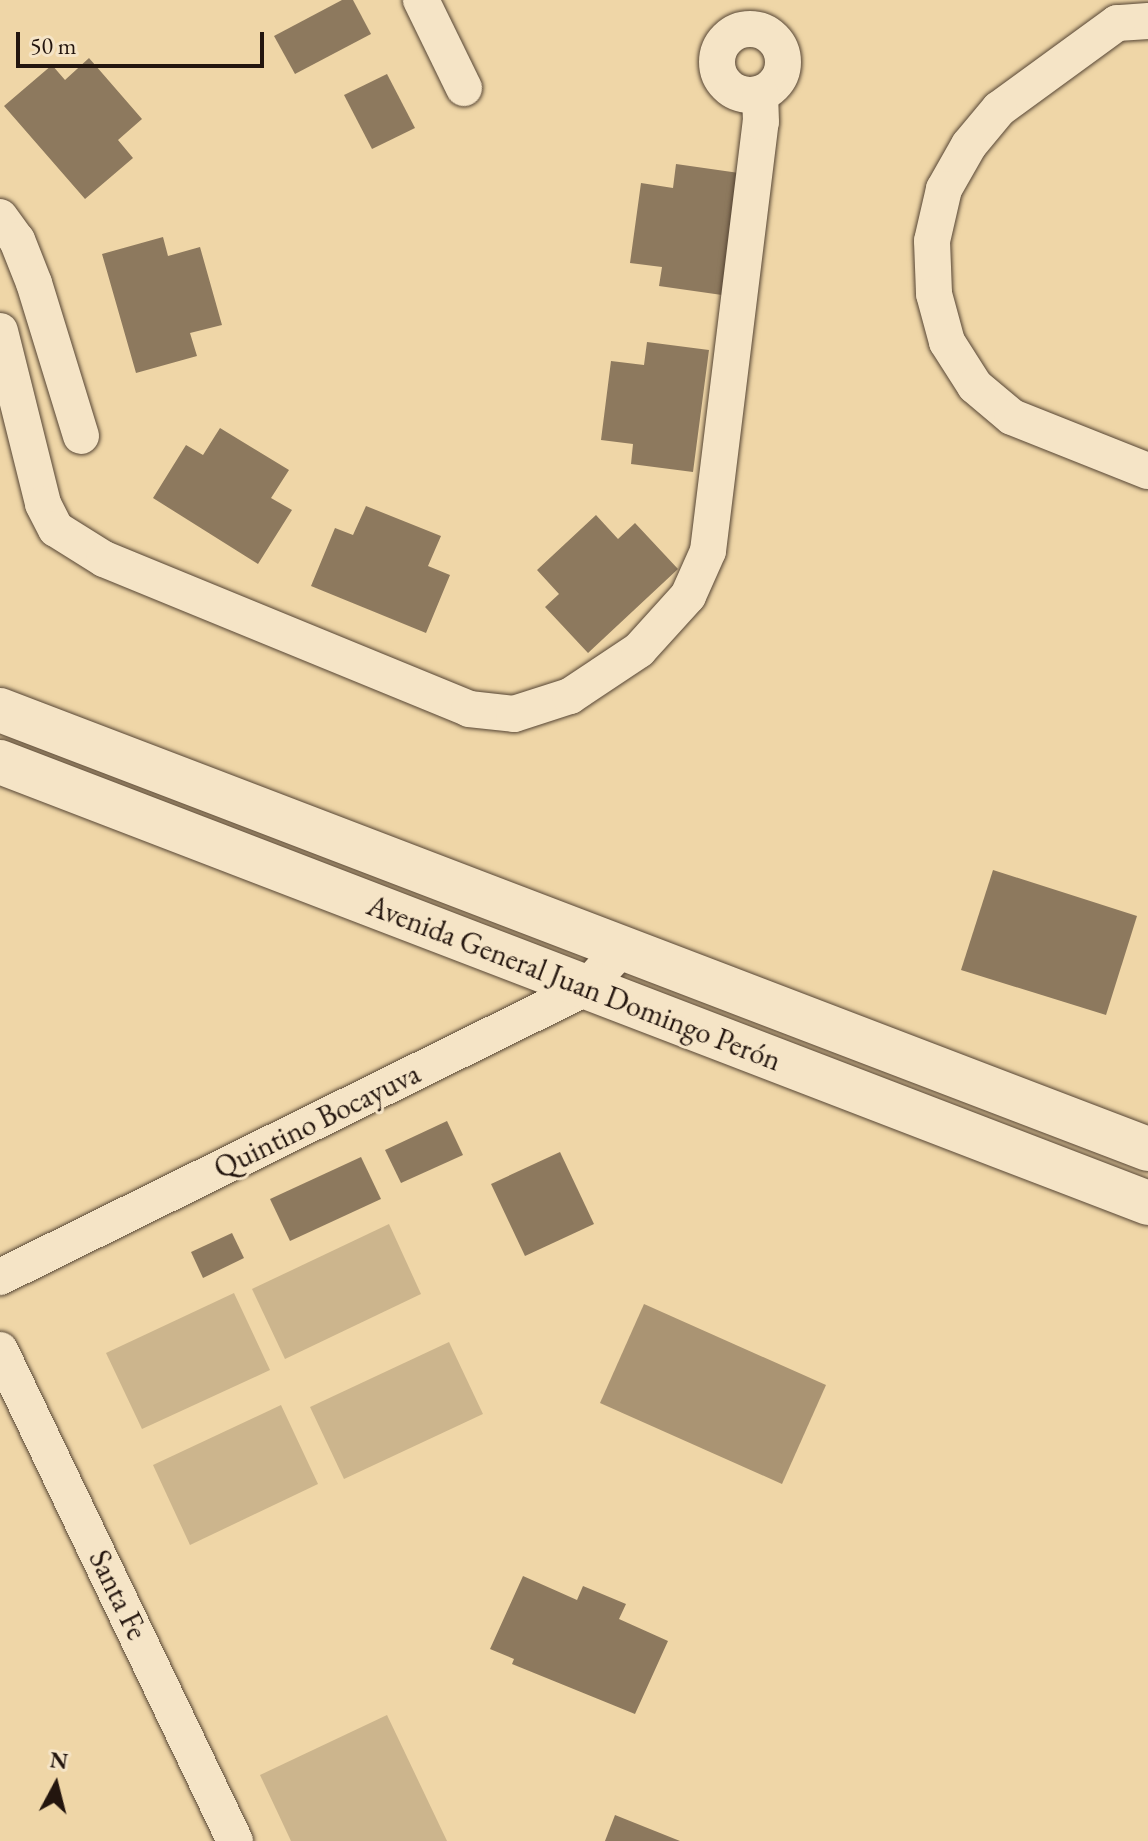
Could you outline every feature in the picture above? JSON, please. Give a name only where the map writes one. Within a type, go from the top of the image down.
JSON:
[{"type":"main road","name":"Avenida General Juan Domingo Perón","points":[[0,710],[1148,1149]]},
{"type":"main road","name":"Avenida General Juan Domingo Perón","points":[[0,762],[1148,1203]]},
{"type":"street","points":[[421,0],[464,88]]},
{"type":"street","points":[[1148,21],[1117,23],[999,109],[969,145],[944,189],[932,241],[934,294],[947,342],[975,386],[1012,417],[1148,471]]},
{"type":"street","points":[[0,331],[43,504],[56,529],[104,559],[469,709],[514,714],[528,710],[570,696],[639,650],[688,596],[708,551],[761,122],[760,94]]},
{"type":"street","points":[[0,217],[17,240],[34,283],[81,436]]},
{"type":"street","name":"Quintino Bocayuva","points":[[0,1277],[586,988],[622,948]]},
{"type":"street","name":"Santa Fe","points":[[0,1350],[235,1841]]},
{"type":"shaded area","points":[[389,1224],[421,1294],[285,1359],[252,1289]]},
{"type":"shaded area","points":[[234,1293],[270,1370],[142,1429],[106,1353]]},
{"type":"shaded area","points":[[644,1304],[826,1385],[782,1484],[600,1403]]},
{"type":"shaded area","points":[[449,1342],[483,1414],[344,1479],[310,1407]]},
{"type":"shaded area","points":[[281,1405],[318,1484],[190,1545],[153,1465]]},
{"type":"shaded area","points":[[387,1715],[447,1841],[291,1841],[260,1775]]},
{"type":"building","points":[[342,0],[353,0],[371,34],[295,74],[274,36]]},
{"type":"building","points":[[89,58],[142,119],[118,140],[133,158],[85,199],[4,106],[52,65],[65,80]]},
{"type":"building","points":[[387,74],[415,128],[372,149],[344,95]]},
{"type":"building","points":[[676,164],[739,173],[722,295],[659,286],[662,267],[630,263],[641,183],[673,188]]},
{"type":"building","points":[[163,237],[168,256],[200,247],[222,325],[190,333],[197,356],[136,373],[102,254]]},
{"type":"building","points":[[647,342],[709,350],[693,472],[631,464],[633,444],[601,440],[611,361],[644,365]]},
{"type":"building","points":[[220,428],[289,470],[271,498],[292,510],[258,564],[153,498],[186,445],[203,455]]},
{"type":"building","points":[[366,506],[441,536],[428,566],[450,575],[426,633],[311,586],[335,528],[353,535]]},
{"type":"building","points":[[596,515],[618,539],[635,523],[678,569],[588,653],[545,607],[559,594],[537,570]]},
{"type":"building","points":[[993,870],[1137,916],[1106,1015],[961,970]]},
{"type":"building","points":[[447,1121],[463,1155],[401,1183],[385,1150]]},
{"type":"building","points":[[560,1152],[594,1224],[525,1256],[491,1184]]},
{"type":"building","points":[[361,1157],[381,1199],[290,1241],[270,1199]]},
{"type":"building","points":[[232,1233],[244,1258],[203,1278],[191,1252]]},
{"type":"building","points":[[523,1576],[577,1600],[583,1586],[626,1604],[619,1619],[668,1641],[635,1714],[512,1664],[514,1659],[490,1649]]},
{"type":"building","points":[[615,1815],[680,1841],[605,1841]]}]
